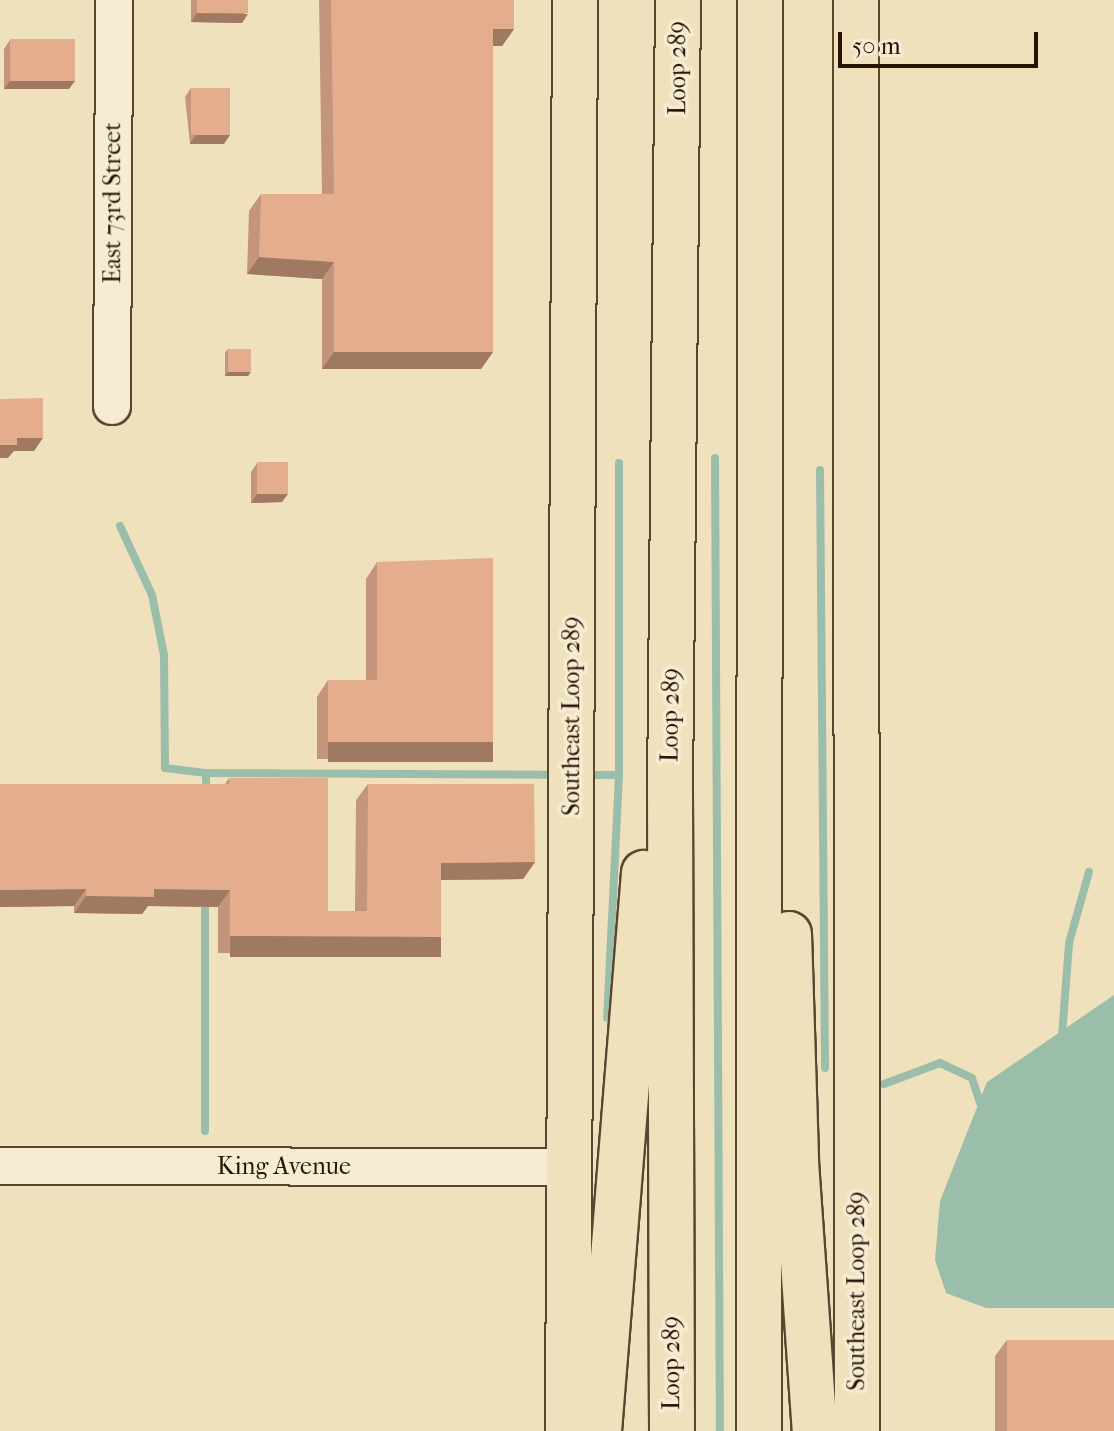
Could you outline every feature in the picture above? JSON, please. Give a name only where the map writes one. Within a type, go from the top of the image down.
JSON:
[{"type":"main road","name":"Southeast Loop 289","points":[[568,1431],[575,0]]},
{"type":"main road","name":"Loop 289","points":[[672,1431],[670,790],[678,0]]},
{"type":"main road","points":[[759,1431],[760,0]]},
{"type":"main road","name":"Southeast Loop 289","points":[[856,0],[857,1431]]},
{"type":"main road","points":[[761,236],[781,530],[796,1162],[815,1431]]},
{"type":"main road","points":[[599,1431],[655,690],[655,367],[678,237]]},
{"type":"street","name":"East 73rd Street","points":[[112,406],[114,0]]},
{"type":"street","name":"King Avenue","points":[[0,1166],[569,1167]]},
{"type":"shaded area","points":[[1114,995],[1114,1308],[986,1308],[946,1293],[935,1260],[940,1201],[987,1082]]},
{"type":"building","points":[[197,0],[248,0],[248,13],[197,13]]},
{"type":"building","points":[[331,0],[514,0],[514,29],[493,29],[493,352],[334,352],[334,262],[259,257],[261,194],[334,194]]},
{"type":"building","points":[[10,39],[75,39],[75,81],[10,81]]},
{"type":"building","points":[[191,88],[230,88],[230,135],[191,135]]},
{"type":"building","points":[[228,349],[251,349],[251,372],[228,372]]},
{"type":"building","points":[[43,398],[43,438],[17,438],[17,445],[0,445],[0,399]]},
{"type":"building","points":[[257,462],[288,462],[288,494],[257,494]]},
{"type":"building","points":[[493,558],[493,742],[328,742],[328,680],[377,680],[377,562]]},
{"type":"building","points":[[229,778],[328,778],[328,911],[367,911],[368,784],[534,784],[535,862],[441,863],[441,937],[230,936],[230,890],[154,889],[154,897],[86,896],[86,889],[0,890],[0,784],[229,784]]},
{"type":"building","points":[[1007,1340],[1114,1340],[1114,1431],[1007,1431]]},
{"type":"waterway","points":[[715,458],[720,1431]]},
{"type":"waterway","points":[[619,463],[619,775]]},
{"type":"waterway","points":[[820,470],[825,1068]]},
{"type":"waterway","points":[[120,526],[152,595],[164,655],[165,768],[206,773]]},
{"type":"waterway","points":[[206,795],[206,773],[559,775]]},
{"type":"waterway","points":[[584,775],[619,775],[607,1018]]},
{"type":"waterway","points":[[1062,1035],[1069,943],[1089,872]]},
{"type":"waterway","points":[[205,896],[205,1131]]},
{"type":"waterway","points":[[884,1084],[940,1063],[972,1078],[980,1103]]}]
